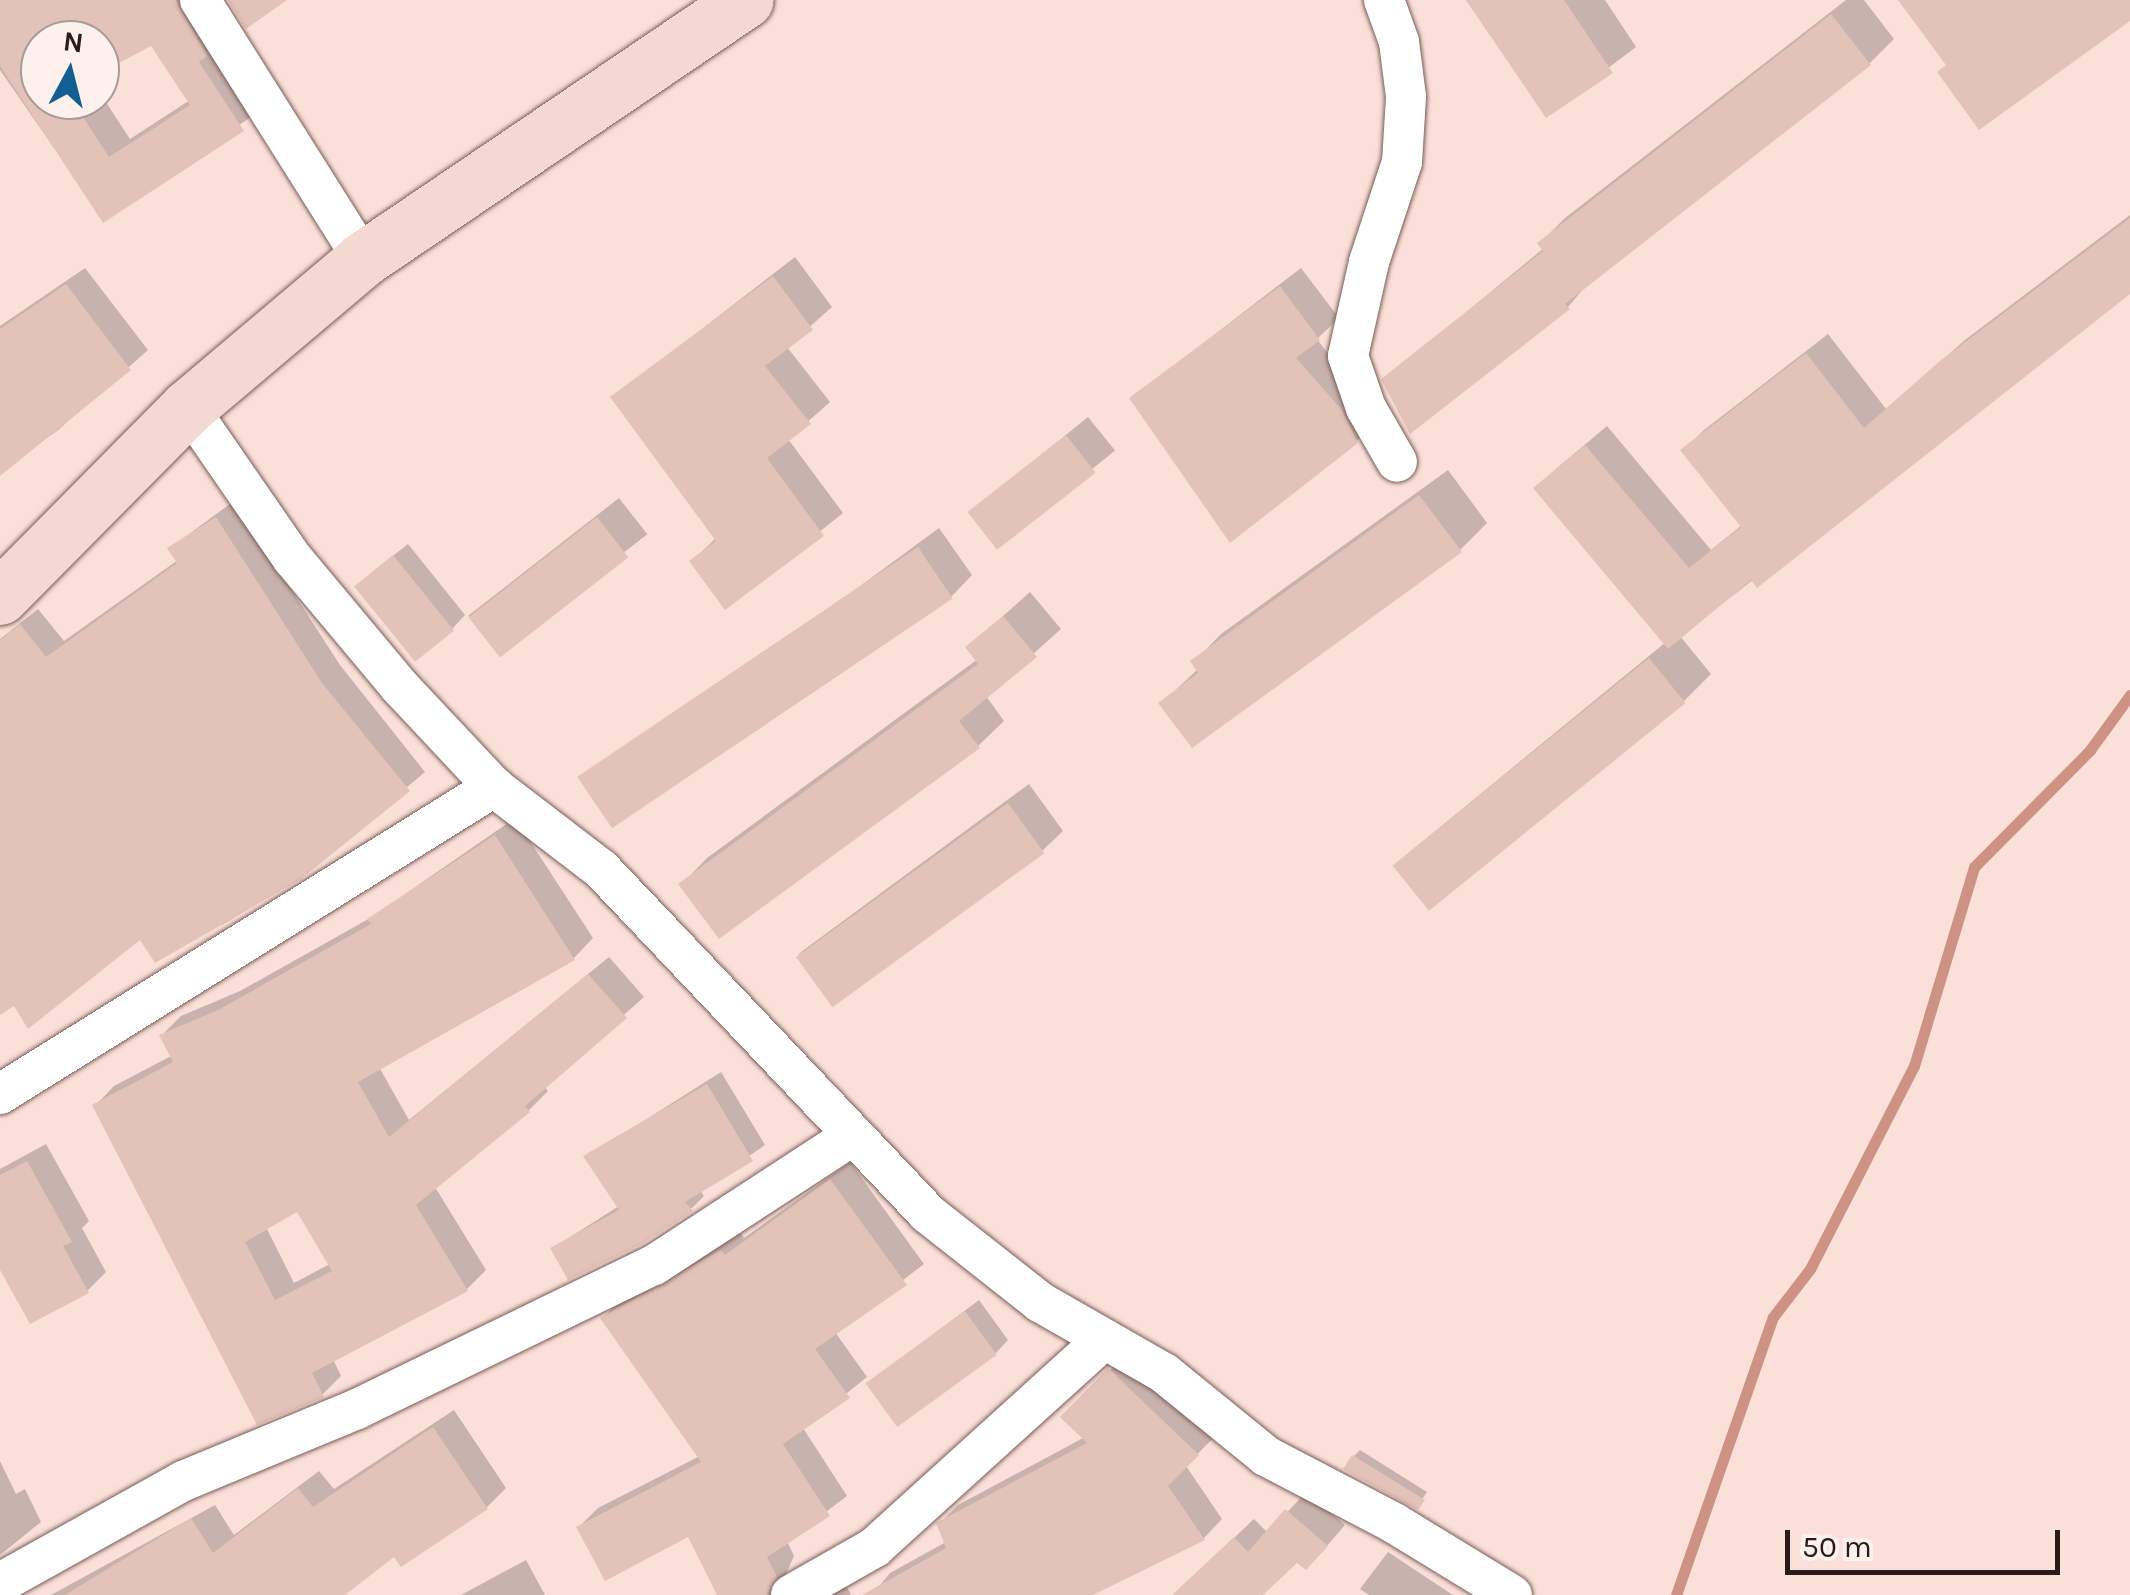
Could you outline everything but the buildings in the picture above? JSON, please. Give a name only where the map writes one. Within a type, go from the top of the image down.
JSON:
[{"type":"main road","points":[[0,596],[188,407],[364,260],[746,0]]},
{"type":"street","points":[[200,0],[364,260]]},
{"type":"street","points":[[1384,0],[1399,42],[1406,98],[1402,162],[1369,262],[1348,356],[1366,408],[1397,462]]},
{"type":"street","points":[[188,407],[293,559],[494,787],[601,868],[850,1136],[927,1212],[1040,1302],[1102,1341],[1164,1373],[1266,1456],[1394,1523],[1512,1595]]},
{"type":"street","points":[[0,1094],[494,787]]},
{"type":"street","points":[[0,1584],[183,1481],[357,1409],[654,1265],[850,1136]]},
{"type":"street","points":[[791,1595],[874,1547],[1102,1341]]},
{"type":"waterway","points":[[1676,1595],[1773,1317],[1810,1269],[1914,1066],[1974,867],[2090,750],[2130,695]]}]
